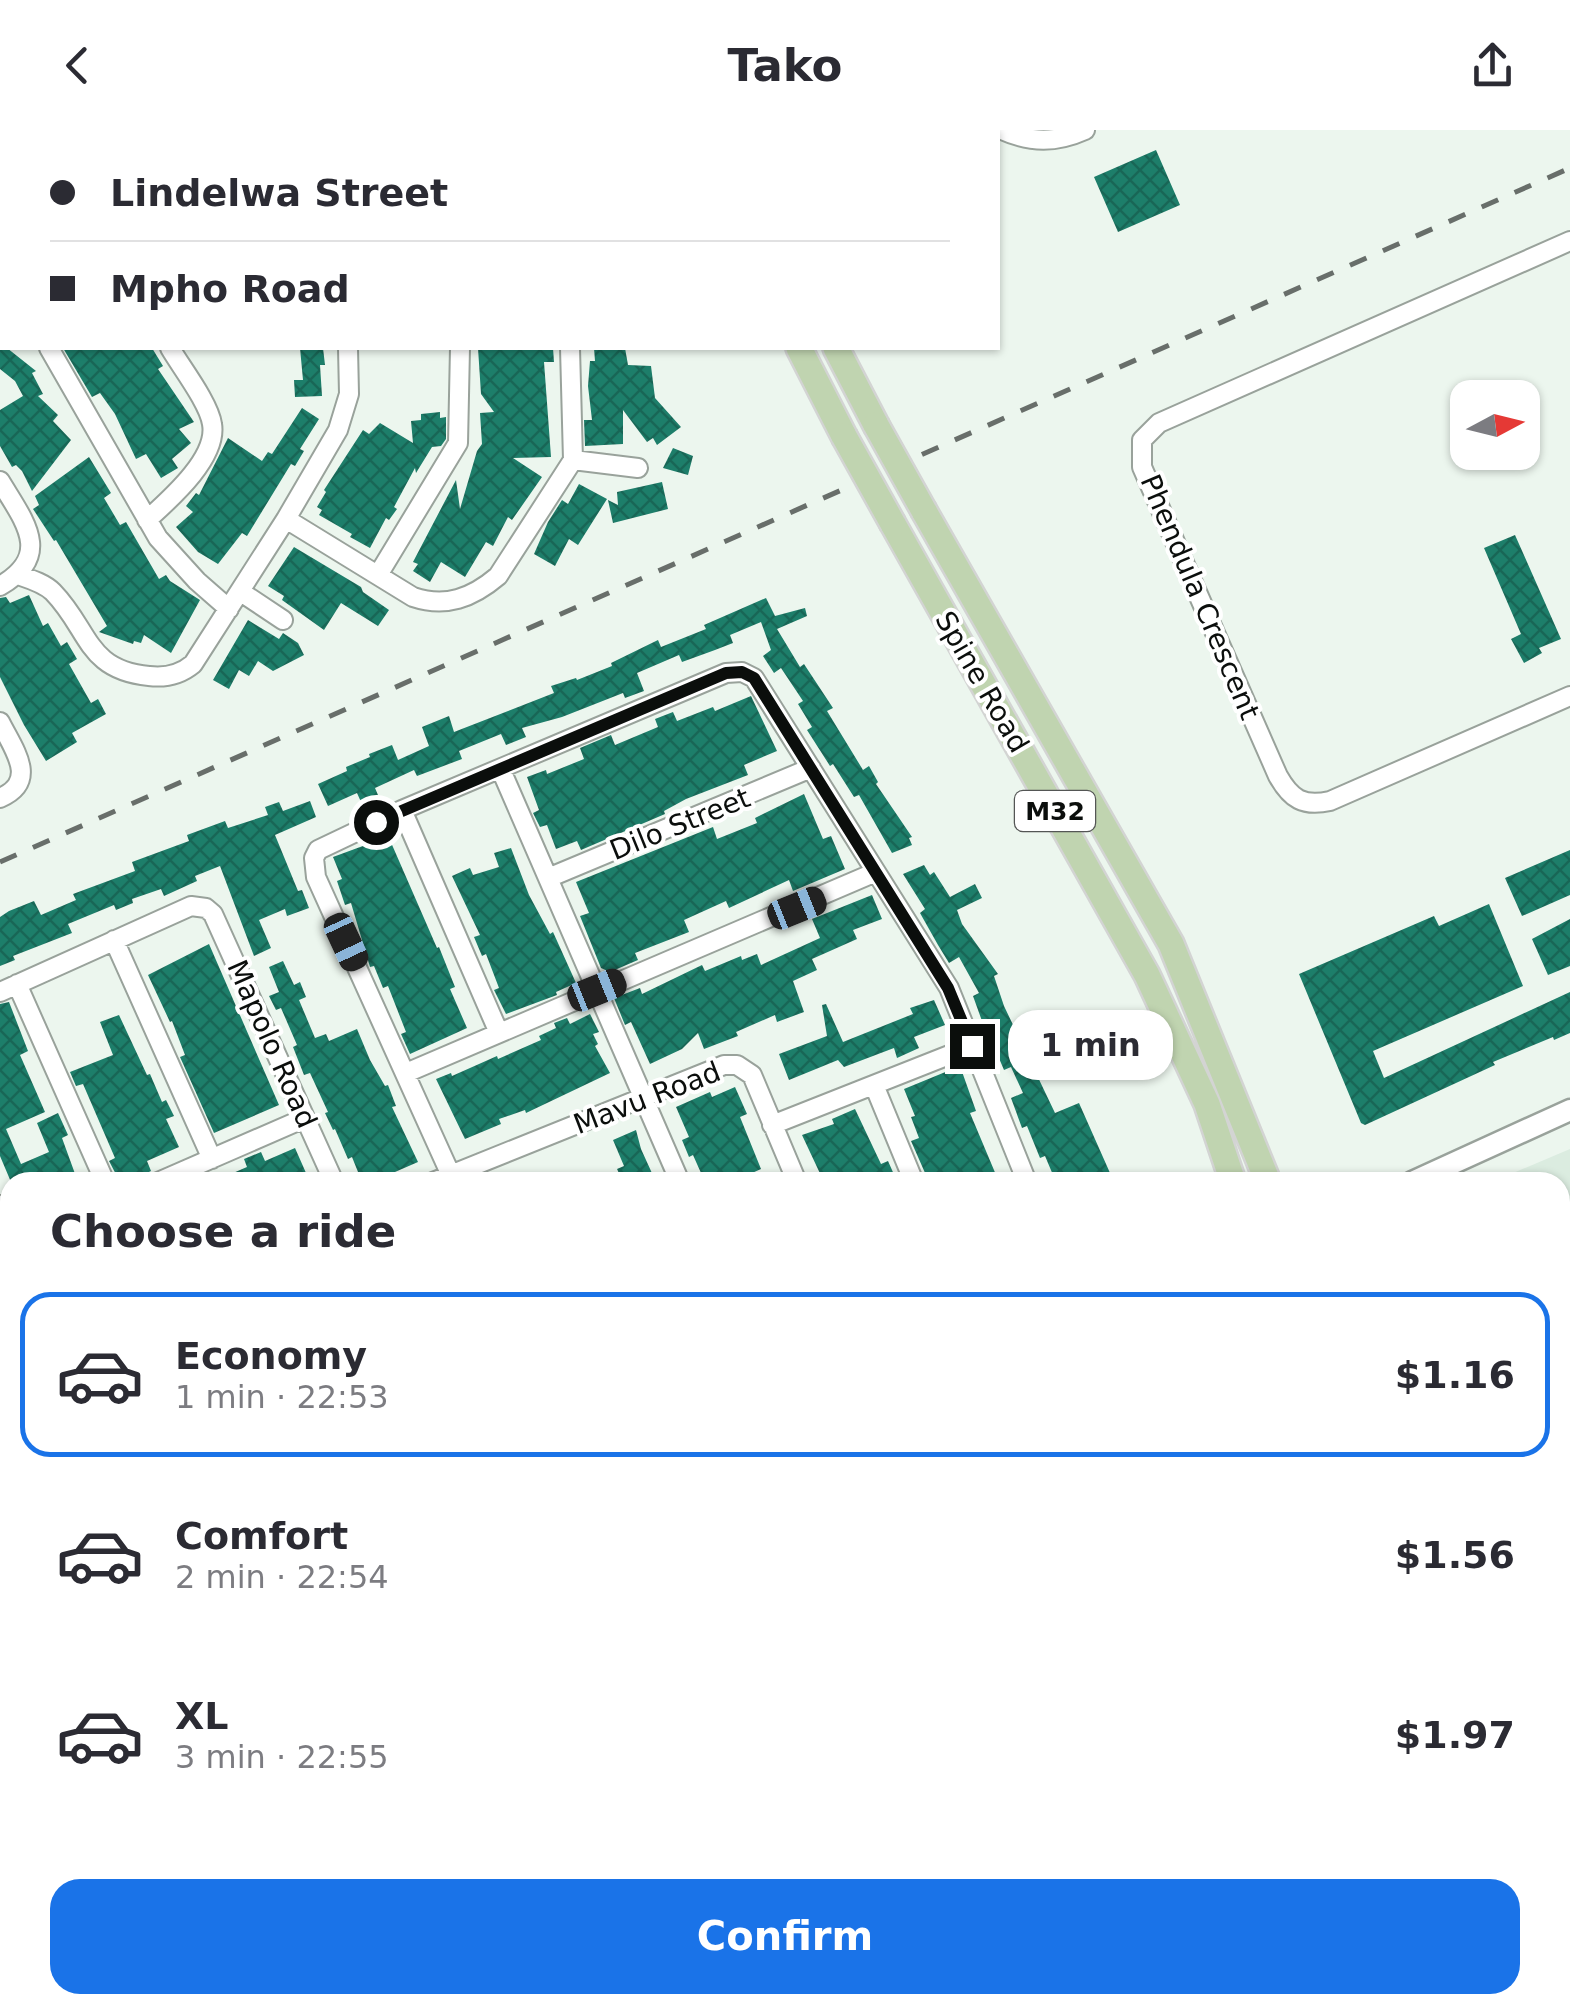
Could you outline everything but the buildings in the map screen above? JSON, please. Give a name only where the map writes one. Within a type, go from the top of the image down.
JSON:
[{"type":"main road","name":"Spine Road","points":[[800,350],[892,524],[1147,976],[1207,1104],[1230,1172]]},
{"type":"main road","name":"Spine Road","points":[[837,350],[1170,944],[1264,1172]]},
{"type":"street","points":[[1002,130],[1022,139],[1048,142],[1085,130]]},
{"type":"street","name":"Phendula Crescent","points":[[1570,241],[1159,423],[1142,440],[1142,467],[1278,776],[1294,799],[1304,803],[1330,801],[1570,696]]},
{"type":"street","points":[[50,350],[147,520],[197,581],[229,610]]},
{"type":"street","points":[[147,520],[186,484],[213,439],[212,421],[171,350]]},
{"type":"street","points":[[18,575],[52,590],[94,652],[112,668],[162,677],[186,670],[241,592],[338,430],[348,394],[348,350]]},
{"type":"street","points":[[378,575],[458,443],[460,350]]},
{"type":"street","points":[[286,519],[413,597],[432,603],[458,600],[481,590],[498,576],[573,460],[570,350]]},
{"type":"street","points":[[573,460],[638,468]]},
{"type":"street","points":[[0,481],[29,529],[30,554],[18,575],[0,586]]},
{"type":"street","points":[[241,592],[283,620]]},
{"type":"street","points":[[443,1172],[406,1073],[316,877],[314,858],[326,844],[402,810],[726,673],[742,672],[754,678],[948,988],[1024,1172]]},
{"type":"street","points":[[0,722],[22,764],[22,778],[16,788],[0,798]]},
{"type":"street","name":"Dilo Street","points":[[548,878],[811,768]]},
{"type":"street","points":[[501,770],[676,1172]]},
{"type":"street","points":[[402,810],[499,1033]]},
{"type":"street","points":[[406,1073],[876,872]]},
{"type":"street","name":"Mapolo Road","points":[[114,940],[191,906],[206,908],[213,914],[329,1172]]},
{"type":"street","points":[[100,1172],[8,988],[114,940],[212,1159]]},
{"type":"street","points":[[772,1125],[972,1046]]},
{"type":"street","name":"Mavu Road","points":[[465,1172],[724,1065],[737,1065],[752,1075],[793,1172]]},
{"type":"street","points":[[874,1085],[910,1172]]},
{"type":"street","points":[[1432,1172],[1570,1110]]},
{"type":"street","points":[[181,1172],[305,1118]]},
{"type":"shaded area","points":[[1570,1149],[1570,1172],[1516,1172]]},
{"type":"railway","points":[[0,862],[1570,168]]},
{"type":"route","points":[[376,822],[726,673],[742,672],[754,678],[948,988],[972,1046]]}]
